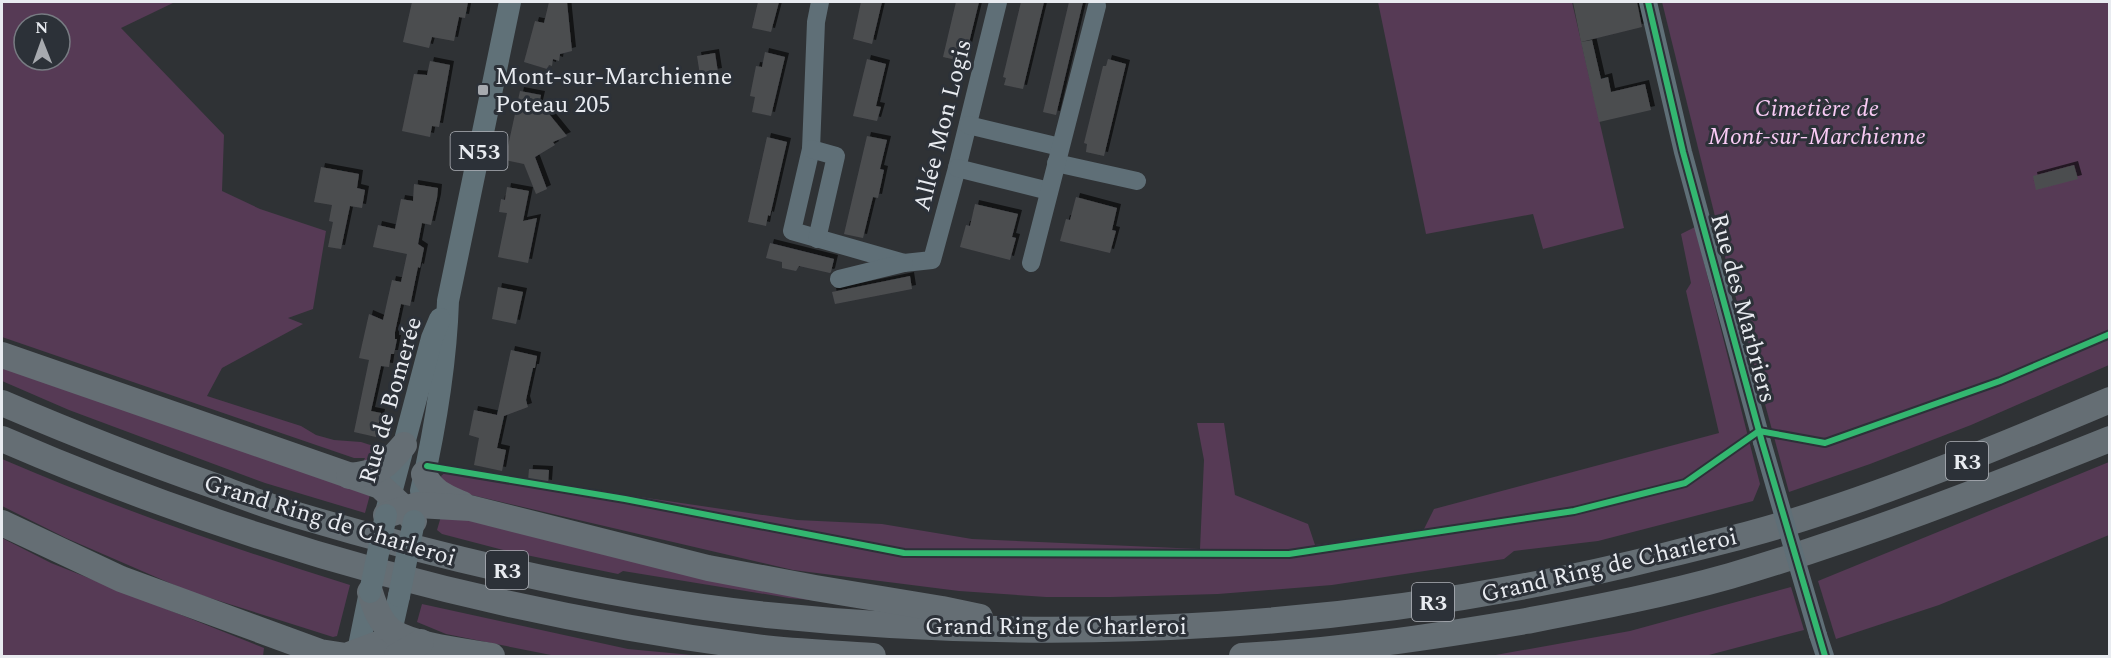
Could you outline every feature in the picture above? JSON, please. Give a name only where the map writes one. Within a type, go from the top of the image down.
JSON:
[{"type":"highway","points":[[2,355],[380,486],[403,509],[470,508]]},
{"type":"highway","name":"Grand Ring de Charleroi","points":[[2,402],[162,467],[290,513],[390,542],[491,567],[622,594],[763,614],[896,625],[1036,630],[1172,627],[1310,618],[1450,600],[1586,575],[1720,542],[1821,513],[1960,464],[2109,400]]},
{"type":"highway","name":"Grand Ring de Charleroi","points":[[2,439],[154,501],[283,545],[384,575],[618,627],[757,647],[873,657]]},
{"type":"highway","name":"Grand Ring de Charleroi","points":[[1242,657],[1314,652],[1455,633],[1593,609],[1728,576],[1830,544],[1970,495],[2109,439]]},
{"type":"highway","points":[[349,476],[379,471],[404,445]]},
{"type":"highway","points":[[424,474],[429,485],[436,492],[470,508],[708,568],[942,609],[1036,630]]},
{"type":"highway","points":[[2,523],[121,579],[322,654],[358,655],[384,625],[421,642],[492,657]]},
{"type":"main road","name":"Rue de Bomerée","points":[[384,625],[403,509],[424,474],[447,337],[448,301],[510,2]]},
{"type":"main road","name":"Rue de Bomerée","points":[[358,655],[384,625],[403,509],[404,445],[432,338],[448,301]]},
{"type":"street","points":[[820,2],[816,22],[811,149],[792,231],[904,263]]},
{"type":"street","name":"Allée Mon Logis","points":[[904,263],[932,260],[998,2]]},
{"type":"street","name":"Rue des Marbriers","points":[[1648,2],[1683,152],[1762,442],[1825,657]]},
{"type":"street","points":[[1031,263],[1097,6]]},
{"type":"street","points":[[968,125],[1137,181]]},
{"type":"street","points":[[811,149],[836,156],[817,238]]},
{"type":"street","points":[[957,168],[1049,191]]},
{"type":"street","points":[[839,279],[904,263]]},
{"type":"green space","points":[[2,2],[175,2],[121,28],[224,135],[222,191],[260,209],[326,231],[313,309],[288,318],[303,324],[222,368],[207,396],[301,426],[316,435],[334,440],[361,442],[386,450],[371,460],[363,462],[365,458],[354,458],[2,337]]},
{"type":"green space","points":[[1378,2],[1572,2],[1624,228],[1543,249],[1533,214],[1426,234]]},
{"type":"green space","name":"Cimetière de Mont-sur-Marchienne","points":[[1662,2],[2109,2],[2109,365],[1971,425],[1789,492],[1728,269]]},
{"type":"green space","points":[[1695,227],[1760,484],[1753,501],[1598,541],[1514,551],[1504,559],[1332,585],[1218,594],[1046,597],[959,591],[793,570],[450,490],[444,485],[441,476],[447,471],[463,471],[477,476],[538,482],[797,520],[882,524],[972,539],[1200,549],[1204,460],[1197,423],[1224,423],[1235,495],[1308,524],[1315,545],[1423,531],[1434,509],[1719,433],[1686,291],[1691,283],[1681,234]]},
{"type":"green space","points":[[2,363],[371,491],[365,513],[265,483],[69,410],[2,381]]},
{"type":"green space","points":[[2,459],[174,526],[350,585],[337,636],[333,637],[188,591],[66,538],[2,506]]},
{"type":"green space","points":[[2109,462],[2109,535],[1939,605],[1836,639],[1818,581]]},
{"type":"green space","points":[[442,513],[822,601],[789,598],[623,571],[618,574],[507,551],[442,534],[437,530]]},
{"type":"green space","points":[[2,538],[51,563],[264,648],[263,656],[2,656]]},
{"type":"green space","points":[[1791,587],[1804,630],[1705,656],[1490,656],[1630,631]]},
{"type":"green space","points":[[422,604],[628,649],[702,656],[556,656],[446,634],[417,622]]},
{"type":"building","points":[[412,2],[468,2],[465,18],[459,17],[454,41],[432,37],[429,48],[403,42]]},
{"type":"building","points":[[549,2],[567,2],[572,51],[560,54],[559,61],[553,59],[552,66],[549,65],[547,69],[524,62],[535,21],[544,23]]},
{"type":"building","points":[[758,2],[779,2],[771,32],[752,28]]},
{"type":"building","points":[[861,2],[882,2],[872,44],[853,39]]},
{"type":"building","points":[[956,2],[979,2],[966,55],[963,54],[961,61],[943,57]]},
{"type":"building","points":[[1021,2],[1044,2],[1023,89],[1004,85],[1006,78],[1003,77]]},
{"type":"building","points":[[1069,2],[1083,2],[1056,115],[1043,112]]},
{"type":"building","points":[[1573,2],[1637,2],[1642,27],[1581,42]]},
{"type":"building","points":[[1592,40],[1601,79],[1608,77],[1611,92],[1645,84],[1651,110],[1599,122],[1581,42]]},
{"type":"building","points":[[765,52],[785,57],[771,116],[752,112],[755,97],[750,96],[756,66],[762,67]]},
{"type":"building","points":[[715,53],[718,72],[700,75],[697,56]]},
{"type":"building","points":[[867,59],[886,64],[876,106],[881,107],[877,121],[853,116]]},
{"type":"building","points":[[1108,59],[1126,64],[1104,156],[1086,152],[1087,144],[1084,143],[1103,66],[1106,66]]},
{"type":"building","points":[[430,61],[450,65],[439,127],[432,126],[430,137],[402,131],[414,74],[427,75]]},
{"type":"building","points":[[520,91],[541,95],[538,108],[545,109],[567,136],[553,142],[555,145],[535,157],[547,189],[536,194],[524,164],[505,160]]},
{"type":"building","points":[[867,136],[887,140],[880,169],[884,170],[878,198],[873,197],[863,238],[844,234]]},
{"type":"building","points":[[767,137],[787,142],[766,226],[748,222]]},
{"type":"building","points":[[2074,165],[2078,179],[2036,190],[2033,176]]},
{"type":"building","points":[[321,167],[359,174],[357,188],[365,190],[362,208],[350,206],[341,249],[328,247],[333,222],[329,221],[332,205],[314,202]]},
{"type":"building","points":[[414,184],[438,188],[437,198],[431,225],[422,223],[418,244],[424,248],[420,268],[418,267],[410,306],[401,304],[395,332],[395,339],[397,339],[394,354],[391,354],[389,367],[381,366],[371,411],[381,413],[376,437],[354,432],[369,360],[359,358],[369,314],[383,320],[392,280],[401,282],[407,254],[373,247],[378,225],[395,229],[401,199],[413,201]]},
{"type":"building","points":[[507,187],[529,191],[523,221],[537,218],[528,263],[498,257],[507,213],[499,212],[501,199],[505,200]]},
{"type":"building","points":[[1076,197],[1117,208],[1112,230],[1116,231],[1110,253],[1060,241],[1066,219],[1070,220]]},
{"type":"building","points":[[975,204],[1018,214],[1012,237],[1016,238],[1010,260],[960,247],[966,225],[970,226]]},
{"type":"building","points":[[770,243],[834,259],[831,272],[799,266],[796,271],[782,268],[782,262],[766,258]]},
{"type":"building","points":[[910,276],[912,289],[835,304],[832,292]]},
{"type":"building","points":[[498,287],[523,292],[516,324],[492,319]]},
{"type":"building","points":[[511,350],[537,356],[526,400],[528,407],[504,416],[497,448],[506,450],[502,471],[474,465],[479,438],[469,435],[474,410],[497,415]]},
{"type":"building","points":[[529,469],[549,470],[548,484],[528,481]]},
{"type":"cycle path","points":[[1648,2],[1683,152],[1762,442],[1825,656]]},
{"type":"cycle path","points":[[427,466],[625,499],[904,553],[1289,554],[1574,511],[1685,483],[1759,431],[1825,443],[2000,381],[2110,334]]},
{"type":"place","name":"Mont-sur-Marchienne Poteau 205","points":[[483,90]]}]
